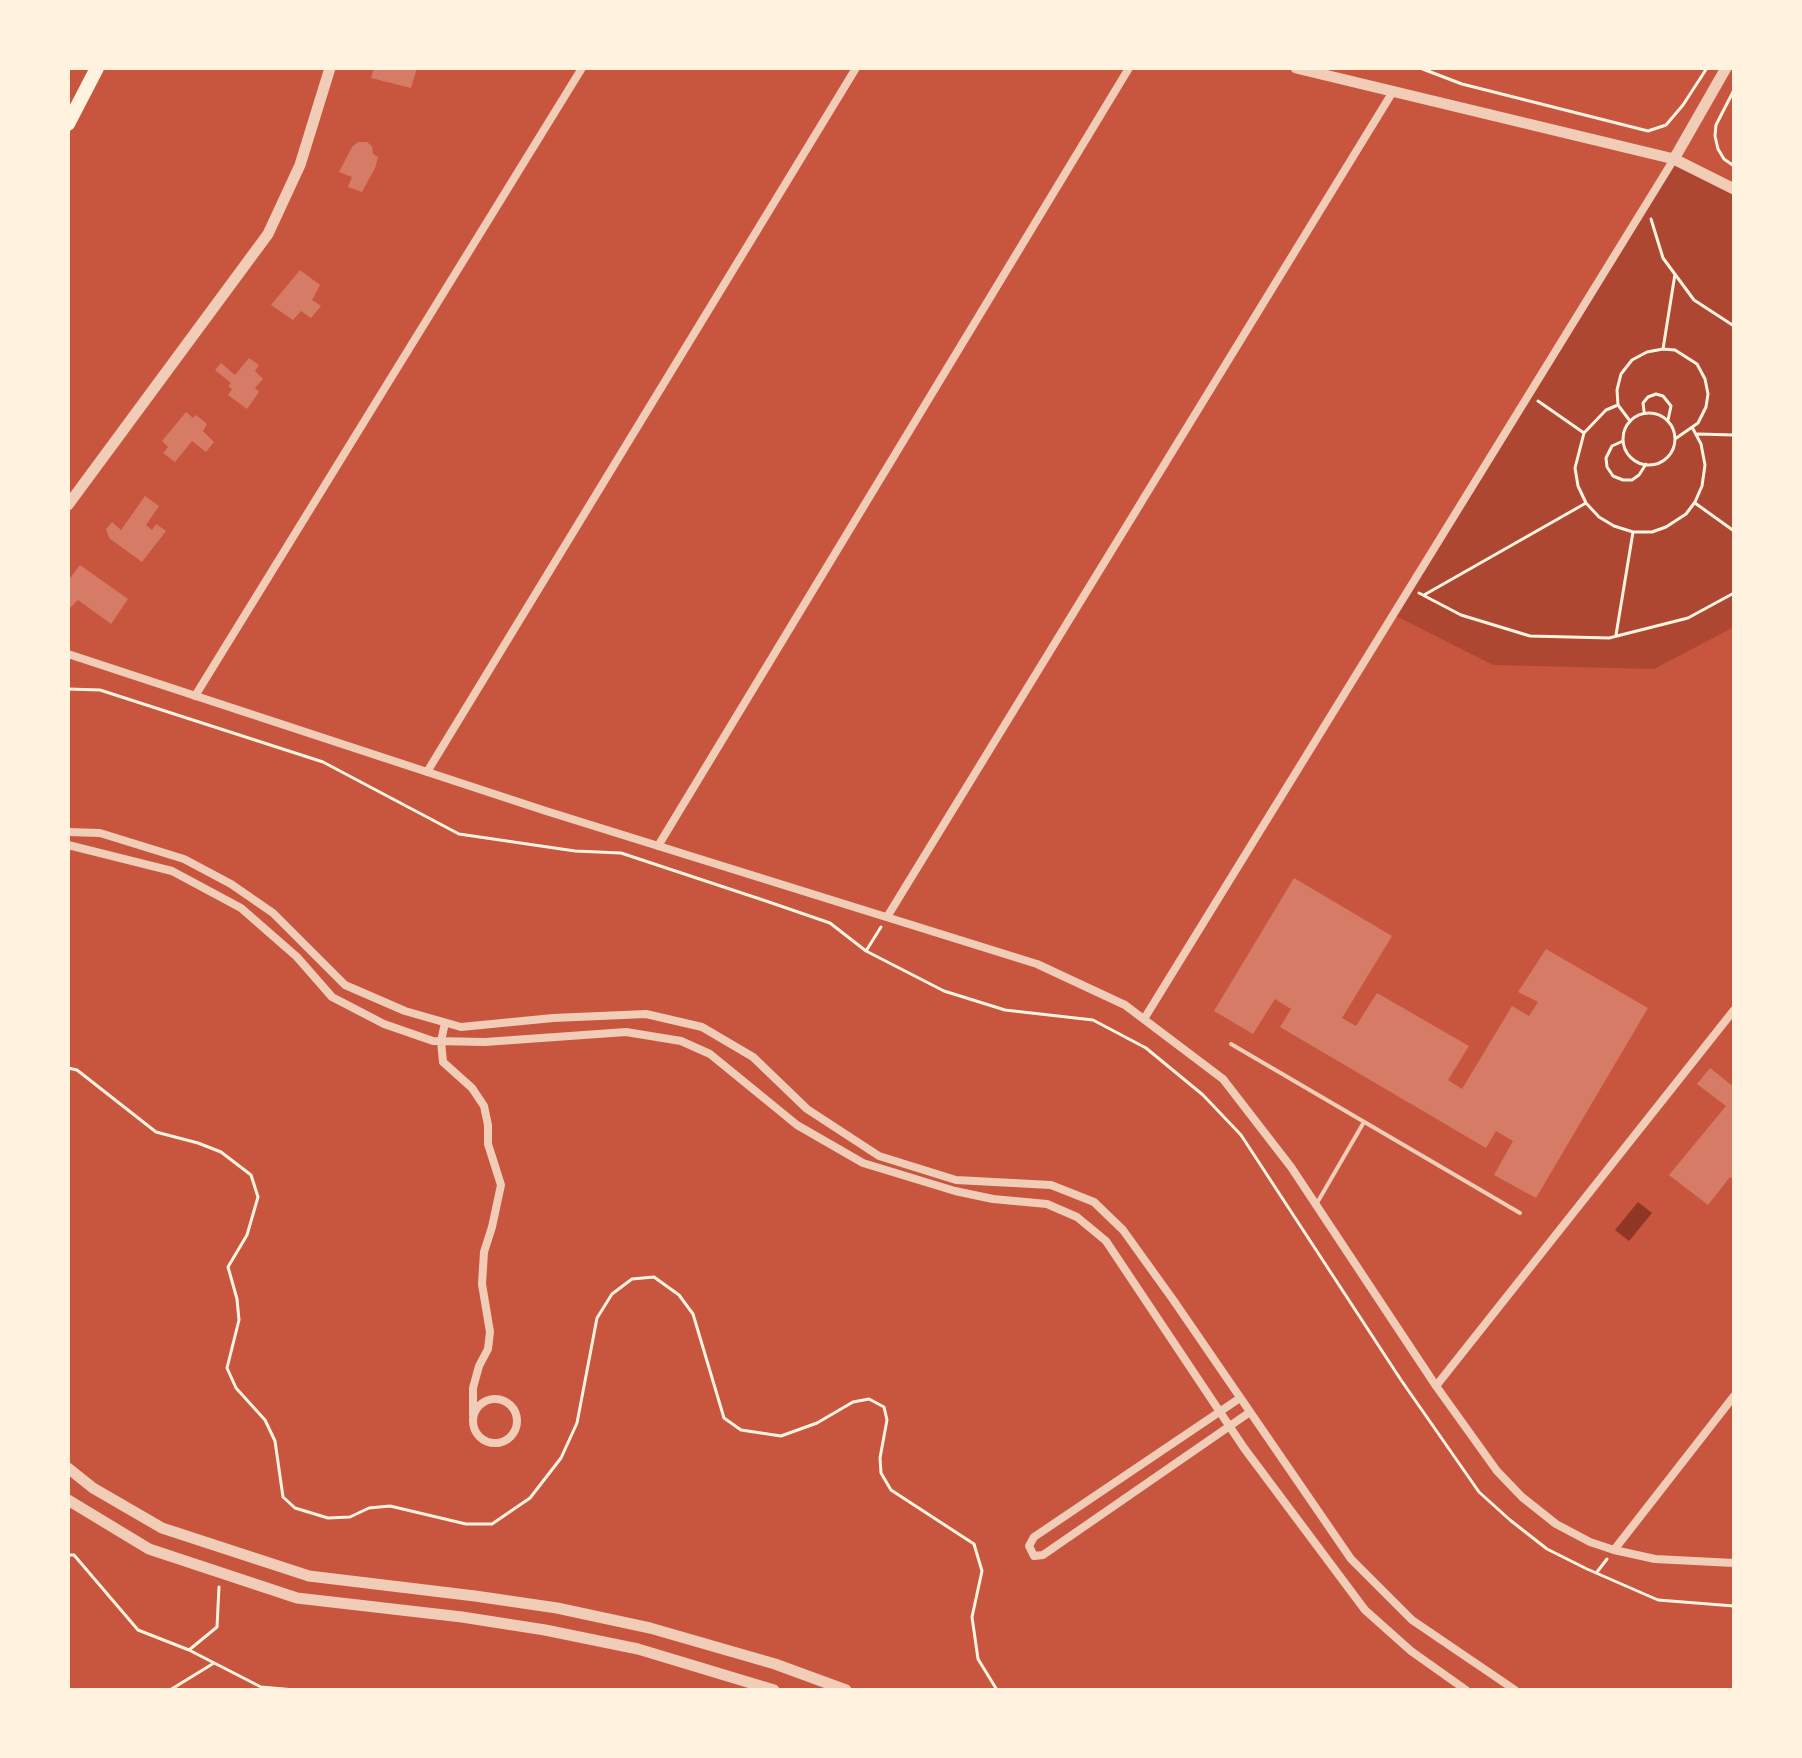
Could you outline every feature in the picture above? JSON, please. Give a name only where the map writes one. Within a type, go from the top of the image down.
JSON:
[{"type":"main road","points":[[68,124],[97,68]]},
{"type":"street","points":[[68,505],[268,234],[300,165],[330,68]]},
{"type":"street","points":[[195,696],[582,68]]},
{"type":"street","points":[[427,772],[856,68]]},
{"type":"street","points":[[658,846],[1129,68]]},
{"type":"street","points":[[1296,68],[1674,159],[1734,189]]},
{"type":"street","points":[[1144,1019],[1642,213],[1726,68]]},
{"type":"street","points":[[887,917],[1392,93]]},
{"type":"street","points":[[68,654],[658,846],[1037,964],[1125,1005],[1223,1079],[1291,1167],[1436,1386],[1497,1471],[1522,1497],[1556,1524],[1590,1542],[1614,1550],[1655,1559],[1734,1563]]},
{"type":"street","points":[[68,832],[100,833],[184,859],[231,884],[273,913],[345,985],[405,1011],[461,1027],[553,1018],[646,1014],[702,1027],[753,1057],[807,1109],[879,1156],[956,1180],[1051,1185],[1094,1202],[1123,1230],[1351,1559],[1412,1620],[1515,1690]]},
{"type":"street","points":[[68,845],[172,871],[241,908],[297,957],[332,997],[384,1024],[433,1041],[485,1042],[626,1032],[681,1041],[710,1054],[797,1125],[863,1163],[955,1191],[993,1199],[1047,1204],[1077,1217],[1106,1241],[1229,1426],[1365,1610],[1411,1651],[1466,1690]]},
{"type":"street","points":[[1436,1386],[1734,1010]]},
{"type":"street","points":[[445,1023],[441,1041],[443,1062],[472,1088],[484,1106],[488,1144],[501,1185],[484,1252],[482,1284],[490,1332],[488,1349],[473,1388],[473,1415],[475,1432],[488,1443],[506,1440],[517,1426],[514,1409],[499,1398],[483,1401],[473,1415]]},
{"type":"street","points":[[1614,1550],[1734,1396]]},
{"type":"street","points":[[1240,1398],[1034,1537],[1029,1546],[1034,1556],[1043,1555],[1250,1412]]},
{"type":"street","points":[[68,1468],[93,1488],[162,1528],[309,1576],[489,1598],[635,1624],[775,1664],[846,1690]]},
{"type":"street","points":[[68,1500],[149,1549],[297,1598],[462,1617],[560,1633],[638,1649],[774,1690]]},
{"type":"lane","points":[[1231,1044],[1520,1213]]},
{"type":"lane","points":[[1316,1205],[1364,1122]]},
{"type":"path","points":[[1420,68],[1462,84],[1648,131],[1666,125],[1707,68]]},
{"type":"path","points":[[1734,90],[1716,125],[1715,136],[1724,159],[1734,166]]},
{"type":"path","points":[[1642,213],[1650,219],[1663,258],[1694,300],[1734,326]]},
{"type":"path","points":[[1663,349],[1675,274]]},
{"type":"path","points":[[1630,421],[1618,405],[1617,390],[1621,374],[1632,360],[1647,352],[1675,350],[1697,364],[1705,379],[1706,407],[1692,427],[1675,439]]},
{"type":"path","points":[[1528,393],[1584,433]]},
{"type":"path","points":[[1644,413],[1642,407],[1648,397],[1656,394],[1663,396],[1671,406],[1668,420]]},
{"type":"path","points":[[1618,405],[1606,410],[1584,433],[1575,468],[1578,486],[1586,503],[1599,517],[1633,532],[1652,532],[1666,527],[1686,514],[1695,502],[1702,486],[1705,465],[1692,427]]},
{"type":"path","points":[[1653,412],[1668,420],[1675,439],[1667,458],[1659,463],[1646,464],[1633,460],[1623,441],[1625,428],[1630,421],[1653,412]]},
{"type":"path","points":[[1696,433],[1734,435]]},
{"type":"path","points":[[1623,441],[1612,446],[1606,458],[1613,476],[1632,480],[1646,464]]},
{"type":"path","points":[[1695,502],[1734,531]]},
{"type":"path","points":[[1424,595],[1586,503]]},
{"type":"path","points":[[1616,636],[1633,532]]},
{"type":"path","points":[[1409,588],[1461,615],[1530,636],[1616,636],[1688,618],[1734,593]]},
{"type":"path","points":[[68,689],[100,690],[323,762],[459,834],[561,850],[621,853],[830,923],[866,951],[944,991],[1005,1010],[1093,1020],[1146,1048],[1203,1095],[1241,1135],[1401,1380],[1479,1492],[1547,1549],[1597,1573],[1658,1600],[1734,1606]]},
{"type":"path","points":[[866,951],[887,917]]},
{"type":"path","points":[[68,1068],[77,1070],[156,1132],[221,1152],[251,1175],[258,1197],[247,1235],[228,1267],[239,1320],[227,1368],[236,1388],[265,1420],[275,1441],[283,1497],[295,1508],[328,1518],[350,1517],[369,1508],[390,1506],[466,1524],[492,1524],[530,1498],[561,1458],[577,1423],[597,1318],[612,1294],[632,1279],[654,1277],[679,1295],[693,1314],[724,1418],[741,1430],[781,1436],[817,1423],[853,1402],[869,1399],[884,1407],[887,1420],[880,1458],[881,1473],[891,1490],[974,1544],[982,1571],[972,1617],[978,1659],[997,1690]]},
{"type":"path","points":[[68,1555],[74,1555],[138,1630],[189,1650],[261,1687],[295,1690]]},
{"type":"path","points":[[189,1650],[217,1627],[220,1574]]},
{"type":"path","points":[[170,1690],[214,1663]]},
{"type":"shaded area","points":[[1674,159],[1734,189],[1734,627],[1654,669],[1493,665],[1392,614]]},
{"type":"shaded area","points":[[1638,1202],[1652,1213],[1629,1241],[1615,1230]]},
{"type":"building","points":[[374,68],[417,68],[411,88],[371,78]]},
{"type":"building","points":[[358,142],[367,142],[378,157],[362,192],[348,187],[352,177],[339,172]]},
{"type":"building","points":[[300,270],[320,285],[312,300],[321,306],[311,318],[301,311],[293,320],[271,305]]},
{"type":"building","points":[[249,358],[259,365],[255,371],[263,379],[255,388],[259,392],[247,409],[228,395],[232,389],[228,386],[231,383],[215,370],[221,363],[235,375]]},
{"type":"building","points":[[186,412],[207,424],[203,431],[214,442],[206,452],[192,441],[175,462],[163,453],[168,447],[162,441]]},
{"type":"building","points":[[145,496],[159,506],[146,525],[152,530],[156,524],[166,531],[142,562],[109,538],[106,529],[112,522],[121,530]]},
{"type":"building","points":[[80,565],[128,599],[111,624],[78,600],[71,607],[68,605],[68,581]]},
{"type":"building","points":[[1294,878],[1392,936],[1342,1018],[1356,1026],[1377,993],[1469,1046],[1448,1080],[1462,1089],[1512,1006],[1529,1016],[1538,1002],[1518,992],[1546,949],[1648,1008],[1536,1198],[1494,1175],[1513,1141],[1496,1131],[1486,1148],[1280,1027],[1291,1009],[1275,999],[1253,1034],[1214,1011]]},
{"type":"building","points":[[1710,1068],[1734,1087],[1734,1180],[1730,1177],[1708,1205],[1669,1175],[1726,1106],[1697,1084]]}]
